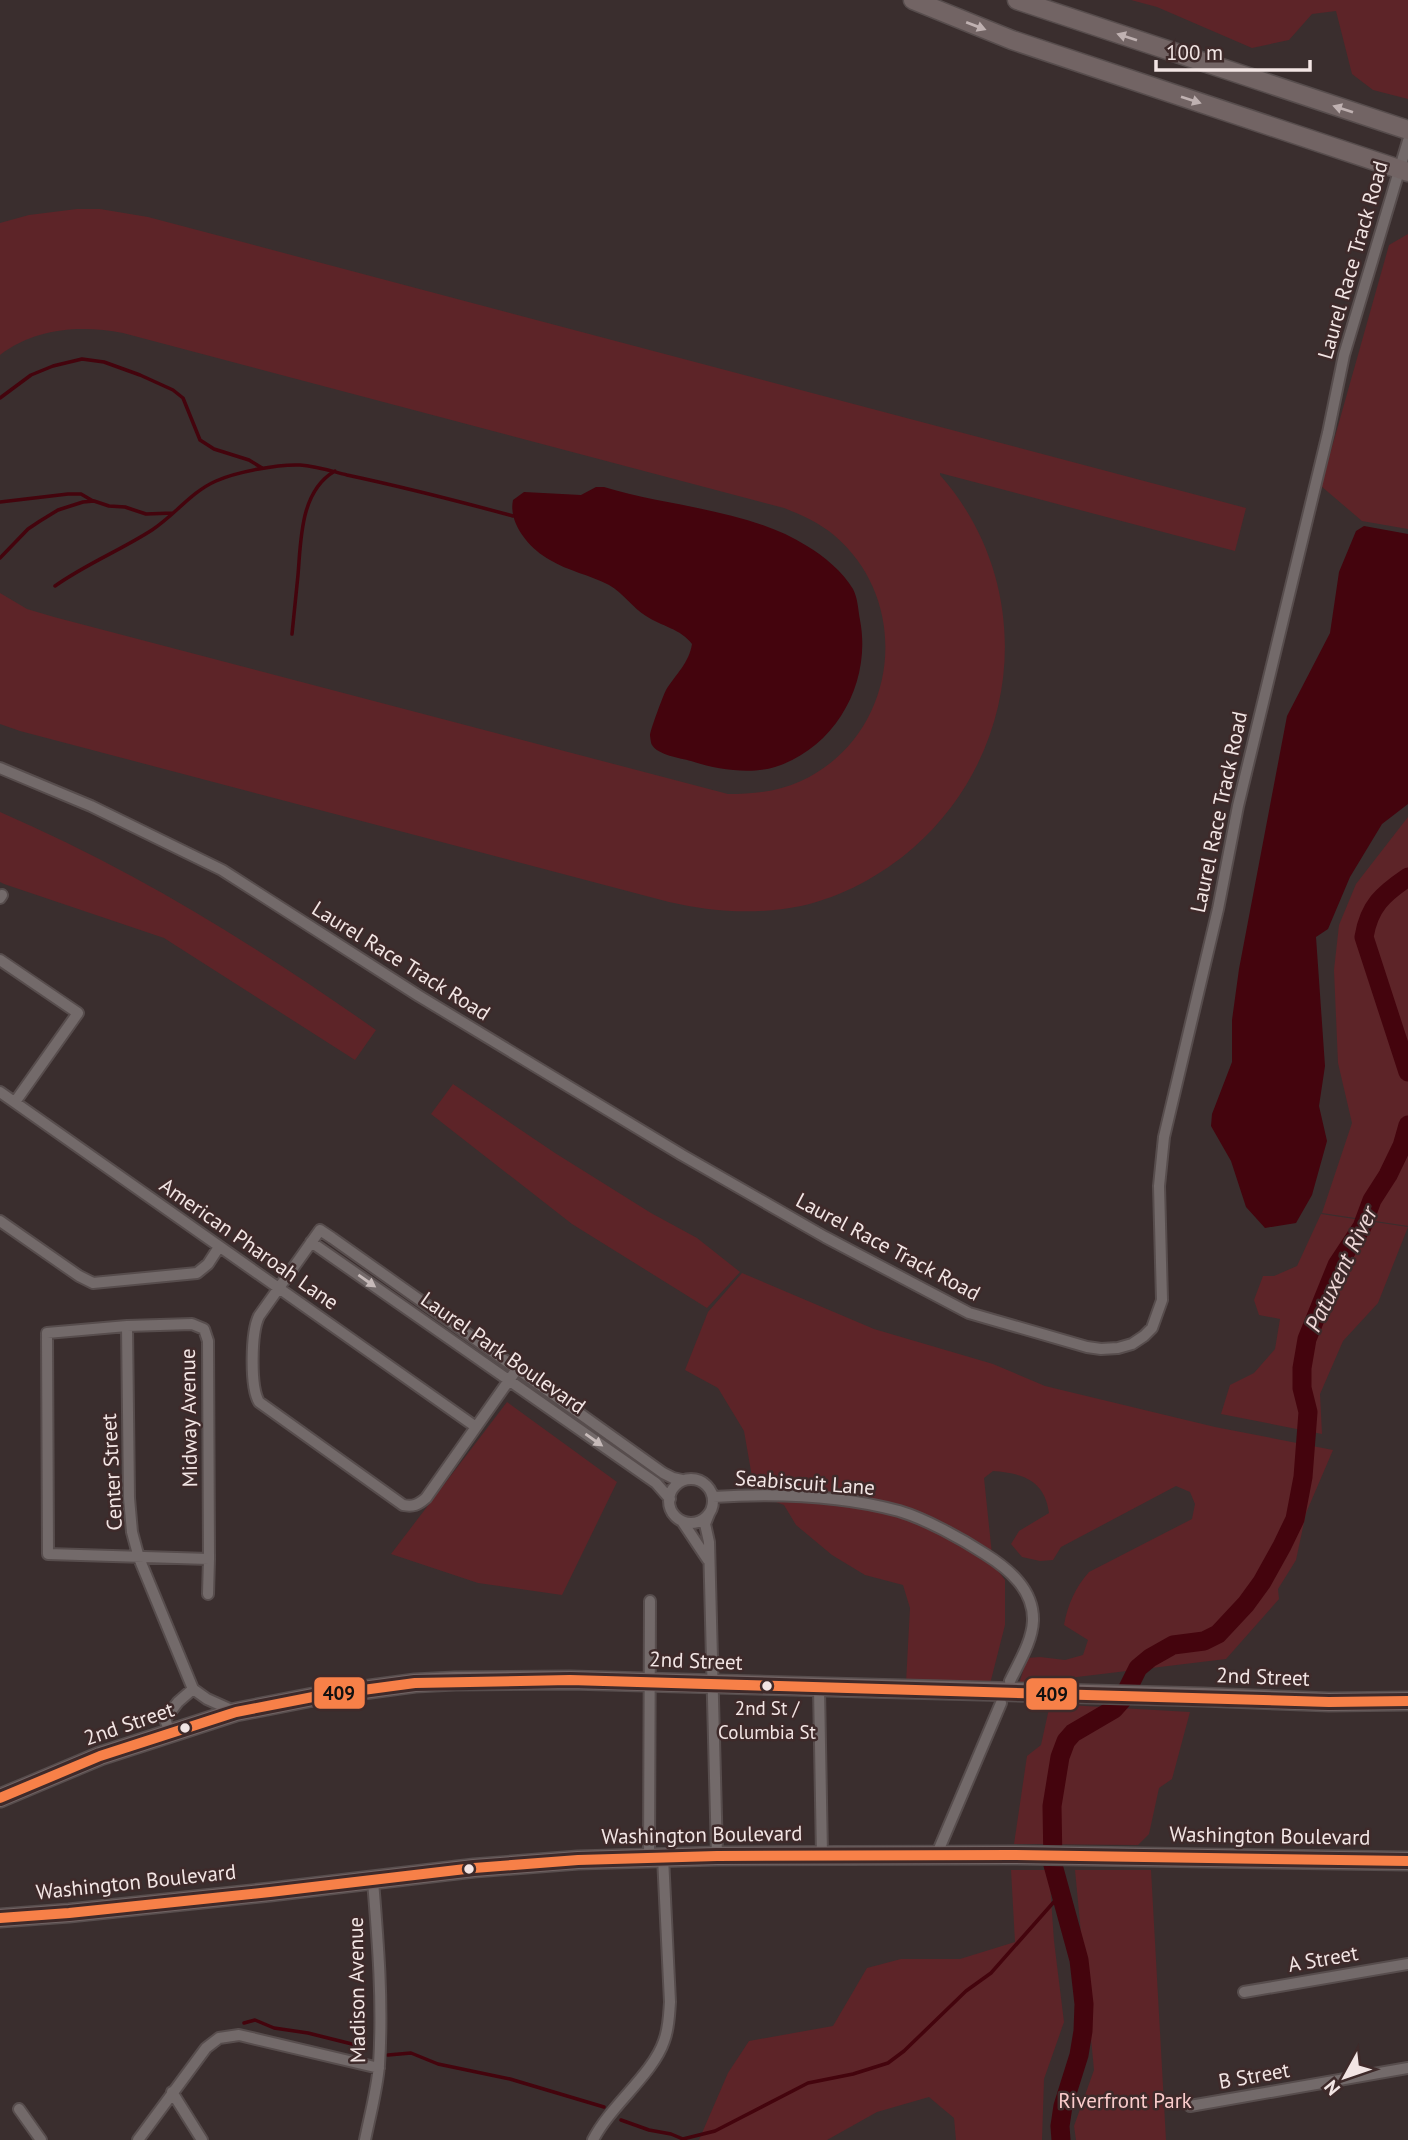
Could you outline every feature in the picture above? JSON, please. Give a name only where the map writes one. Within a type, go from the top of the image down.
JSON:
[{"type":"main road","points":[[913,0],[1012,40],[1404,170]]},
{"type":"main road","points":[[1017,0],[1408,131]]},
{"type":"main road","name":"2nd Street","points":[[0,1798],[100,1756],[236,1712],[318,1696],[415,1683],[650,1682],[1329,1702],[1408,1701]]},
{"type":"main road","name":"Washington Boulevard","points":[[0,1918],[373,1881],[474,1868],[565,1861],[717,1856],[1012,1855],[1408,1861]]},
{"type":"street","name":"Laurel Race Track Road","points":[[0,768],[91,806],[222,870],[418,996],[682,1155],[825,1237],[969,1313],[1087,1347],[1109,1349],[1132,1344],[1152,1328],[1162,1300],[1159,1186],[1164,1137],[1218,908],[1238,806],[1328,433],[1344,355],[1404,170],[1408,141]]},
{"type":"street","points":[[0,961],[78,1013],[15,1102]]},
{"type":"street","name":"American Pharoah Lane","points":[[0,1092],[476,1427]]},
{"type":"street","points":[[0,1221],[93,1283],[197,1273],[208,1264],[219,1247]]},
{"type":"street","name":"Laurel Park Boulevard","points":[[708,1560],[682,1521],[672,1511],[670,1499],[656,1483],[312,1242],[320,1230],[663,1473],[673,1478],[689,1478],[703,1482],[709,1487],[713,1497]]},
{"type":"street","points":[[312,1242],[258,1316],[254,1329],[256,1397],[264,1407],[402,1505],[414,1506],[426,1498],[517,1369]]},
{"type":"street","name":"Midway Avenue","points":[[139,1558],[48,1554],[47,1333],[192,1324],[204,1329],[208,1341],[208,1594]]},
{"type":"street","name":"Center Street","points":[[127,1326],[132,1532],[139,1558],[194,1689]]},
{"type":"street","points":[[670,1499],[672,1490],[682,1480]]},
{"type":"street","name":"Seabiscuit Lane","points":[[713,1497],[755,1494],[870,1504],[902,1512],[953,1535],[981,1552],[1009,1571],[1026,1592],[1031,1604],[1031,1636],[1010,1681]]},
{"type":"street","points":[[713,1497],[712,1508],[705,1524],[709,1542],[717,1856]]},
{"type":"street","points":[[682,1521],[696,1522],[709,1514]]},
{"type":"street","points":[[139,1558],[209,1559]]},
{"type":"street","points":[[593,2140],[618,2103],[659,2053],[668,2026],[670,2002],[656,1858],[650,1601]]},
{"type":"street","points":[[820,1688],[822,1856]]},
{"type":"street","points":[[170,1733],[165,1718],[178,1702],[194,1689],[207,1699],[236,1712]]},
{"type":"street","points":[[936,1856],[1001,1703]]},
{"type":"street","name":"Madison Avenue","points":[[365,2140],[379,2068],[381,1982],[373,1881]]},
{"type":"street","name":"A Street","points":[[1244,1992],[1408,1964]]},
{"type":"street","points":[[138,2140],[201,2054],[219,2038],[239,2035],[379,2068]]},
{"type":"street","name":"B Street","points":[[1190,2106],[1408,2068]]},
{"type":"street","points":[[172,2092],[202,2140]]},
{"type":"street","points":[[19,2109],[41,2140]]},
{"type":"green space","points":[[1131,0],[1408,0],[1408,99],[1373,90],[1352,74],[1336,11],[1312,14],[1289,40],[1252,48],[1157,7]]},
{"type":"green space","points":[[100,209],[148,217],[1246,508],[1235,551],[940,473],[971,519],[992,566],[1003,616],[1004,667],[995,717],[977,765],[950,809],[913,848],[875,876],[846,891],[816,902],[784,909],[735,911],[669,902],[20,731],[0,724],[0,593],[27,609],[54,617],[728,794],[783,788],[801,781],[833,761],[858,734],[875,702],[884,668],[885,632],[877,597],[860,565],[829,531],[784,508],[123,333],[91,329],[59,331],[28,339],[0,355],[0,223],[29,215]]},
{"type":"green space","points":[[1408,234],[1408,529],[1362,521],[1321,486],[1389,245]]},
{"type":"green space","points":[[0,812],[99,859],[194,911],[376,1030],[355,1060],[164,938],[0,882]]},
{"type":"green space","points":[[1408,817],[1408,1226],[1322,1213],[1352,1123],[1338,1063],[1334,970],[1339,925],[1356,884]]},
{"type":"green space","points":[[453,1084],[555,1153],[651,1213],[697,1238],[740,1272],[707,1308],[572,1224],[431,1114]]},
{"type":"green space","points":[[1321,1214],[1408,1227],[1378,1303],[1343,1341],[1320,1394],[1322,1434],[1221,1414],[1230,1385],[1254,1373],[1275,1349],[1280,1319],[1259,1315],[1254,1300],[1263,1276],[1274,1276],[1297,1266]]},
{"type":"green space","points":[[742,1273],[874,1329],[993,1364],[1045,1386],[1215,1427],[1333,1450],[1306,1513],[1296,1560],[1278,1589],[1279,1599],[1226,1659],[1019,1684],[1027,1658],[1065,1660],[1083,1655],[1088,1640],[1064,1625],[1073,1597],[1089,1572],[1192,1519],[1195,1504],[1190,1492],[1176,1486],[1061,1547],[1053,1560],[1040,1561],[1022,1557],[1011,1544],[1019,1531],[1049,1513],[1043,1493],[1022,1476],[993,1471],[984,1478],[993,1564],[1005,1580],[1005,1625],[990,1684],[906,1683],[910,1608],[903,1585],[865,1575],[832,1555],[796,1525],[784,1505],[755,1494],[744,1431],[718,1388],[685,1370],[708,1312]]},
{"type":"green space","points":[[507,1402],[617,1482],[562,1595],[478,1583],[391,1554]]},
{"type":"green space","points":[[1050,1704],[1190,1712],[1172,1779],[1159,1788],[1149,1834],[1138,1845],[1014,1844],[1027,1756],[1041,1745]]},
{"type":"green space","points":[[1011,1870],[1049,1870],[1064,2022],[1044,2079],[1042,2140],[956,2140],[954,2118],[929,2097],[877,2112],[827,2140],[699,2140],[728,2073],[749,2041],[833,2026],[867,1968],[901,1959],[960,1959],[1015,1942]]},
{"type":"green space","name":"Riverfront Park","points":[[1075,1870],[1151,1870],[1166,2140],[1076,2140],[1074,2126],[1094,2070]]},
{"type":"shaded area","points":[[596,487],[708,510],[760,524],[807,546],[844,577],[853,589],[858,604],[862,643],[860,666],[845,710],[816,745],[797,758],[775,767],[743,771],[675,757],[652,745],[650,735],[662,699],[685,663],[692,644],[682,635],[641,613],[609,585],[542,555],[522,535],[512,509],[513,500],[524,492],[581,495]]},
{"type":"shaded area","points":[[1364,526],[1408,534],[1408,804],[1382,824],[1350,877],[1328,929],[1316,937],[1325,1066],[1319,1106],[1327,1141],[1312,1195],[1296,1223],[1265,1228],[1246,1207],[1231,1161],[1211,1126],[1212,1114],[1232,1062],[1232,1020],[1239,969],[1287,716],[1330,633],[1339,572],[1356,531]]},
{"type":"waterway","points":[[0,398],[31,375],[53,366],[82,359],[104,362],[173,390],[183,398],[200,440],[214,449],[249,460],[262,468]]},
{"type":"waterway","points":[[55,586],[152,530],[207,486],[234,475],[269,467],[300,465],[318,468],[513,516]]},
{"type":"waterway","points":[[292,634],[304,517],[315,491],[323,480],[335,471]]},
{"type":"waterway","points":[[0,502],[68,494],[81,494],[93,501]]},
{"type":"waterway","points":[[0,558],[28,529],[58,510],[83,502],[94,501],[146,514],[173,513]]},
{"type":"waterway","name":"Patuxent River","points":[[1408,877],[1378,902],[1369,917],[1364,937],[1408,1072]]},
{"type":"waterway","name":"Patuxent River","points":[[1061,2140],[1063,2106],[1079,2055],[1084,2004],[1079,1960],[1053,1865],[1052,1806],[1060,1757],[1066,1741],[1073,1733],[1114,1709],[1122,1700],[1138,1668],[1150,1658],[1173,1645],[1204,1641],[1218,1634],[1246,1604],[1282,1546],[1295,1519],[1303,1477],[1308,1412],[1302,1388],[1302,1368],[1307,1339],[1337,1265],[1362,1227],[1372,1200],[1402,1146],[1408,1125]]},
{"type":"waterway","points":[[621,2120],[683,2139],[715,2131],[808,2083],[853,2074],[888,2063],[966,1991],[991,1973],[1060,1895]]},
{"type":"waterway","points":[[244,2023],[255,2020],[274,2028],[308,2033],[364,2047]]},
{"type":"waterway","points":[[388,2055],[411,2053],[438,2064],[510,2079],[604,2107]]},
{"type":"transit line","name":"409","points":[[0,1798],[100,1756],[236,1712],[318,1696],[415,1683],[570,1680],[1329,1702],[1408,1701]]},
{"type":"transit line","name":"409","points":[[0,1918],[270,1892],[474,1868],[578,1860],[717,1856],[1011,1855],[1408,1861]]},
{"type":"place","name":"2nd St / Columbia St","points":[[767,1686]]}]
